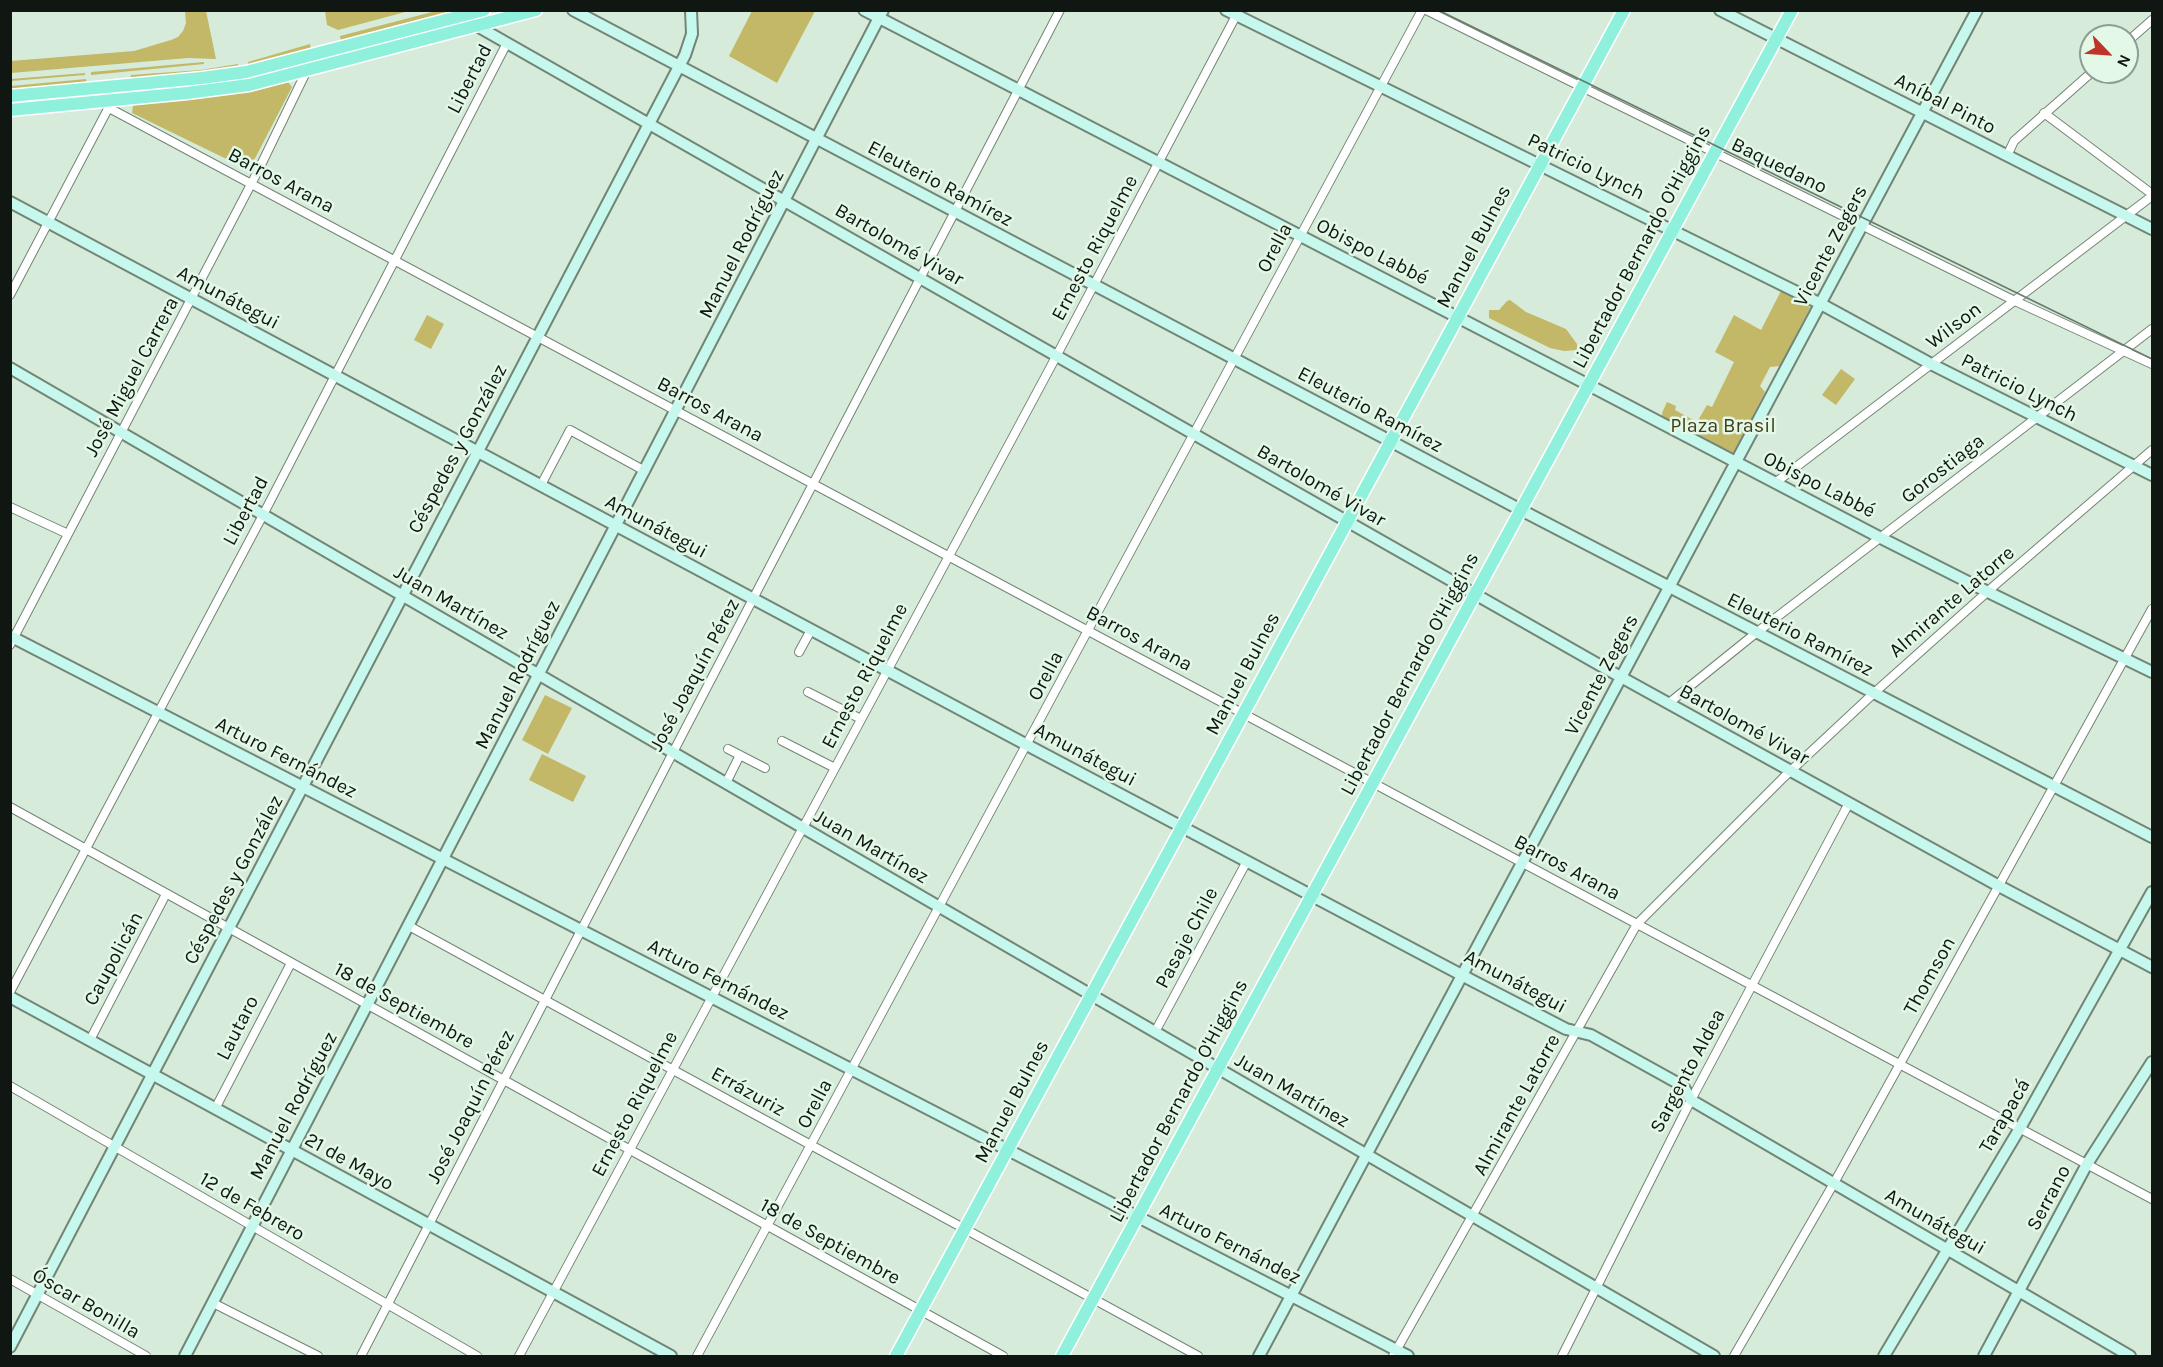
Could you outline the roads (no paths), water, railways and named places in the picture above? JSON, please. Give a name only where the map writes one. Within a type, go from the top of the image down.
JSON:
[{"type":"main road","points":[[10,96],[224,76],[484,10]]},
{"type":"main road","points":[[10,110],[111,104],[222,89],[308,70],[536,10]]},
{"type":"main road","name":"Manuel Bulnes","points":[[896,1356],[1624,10]]},
{"type":"main road","name":"Libertador Bernardo O'Higgins","points":[[1062,1356],[1792,10]]},
{"type":"street","name":"Eleuterio Ramírez","points":[[573,10],[1391,442],[2152,837]]},
{"type":"street","name":"Céspedes y González","points":[[10,1347],[679,66],[692,34],[691,10]]},
{"type":"street","name":"Obispo Labbé","points":[[864,10],[881,15],[1018,91],[1458,317],[1735,463],[1988,592],[2152,672]]},
{"type":"street","name":"José Joaquín Pérez","points":[[361,1356],[1060,10]]},
{"type":"street","name":"Orella","points":[[697,1356],[1424,10]]},
{"type":"street","name":"Baquedano","points":[[1424,10],[2015,301],[2152,364]]},
{"type":"street","name":"Aníbal Pinto","points":[[1720,10],[2152,230]]},
{"type":"street","name":"Vicente Zegers","points":[[1259,1356],[1977,10]]},
{"type":"street","name":"Patricio Lynch","points":[[1234,12],[1821,304],[1931,364],[2152,475]]},
{"type":"street","name":"Ernesto Riquelme","points":[[519,1356],[1159,163],[1234,12]]},
{"type":"street","name":"Manuel Rodríguez","points":[[185,1356],[881,15]]},
{"type":"street","points":[[2139,31],[2152,20]]},
{"type":"street","name":"Bartolomé Vivar","points":[[477,26],[1790,771],[2152,967]]},
{"type":"street","name":"Libertad","points":[[10,992],[263,515],[507,43]]},
{"type":"street","points":[[304,57],[308,70]]},
{"type":"street","name":"José Miguel Carrera","points":[[12,640],[122,433],[308,70]]},
{"type":"street","points":[[2007,156],[2014,141],[2079,83]]},
{"type":"street","points":[[10,295],[111,104]]},
{"type":"street","name":"Barros Arana","points":[[111,104],[251,184],[394,261],[2152,1198]]},
{"type":"street","points":[[2044,112],[2152,195]]},
{"type":"street","name":"Wilson","points":[[1775,483],[2152,195]]},
{"type":"street","name":"Amunátegui","points":[[10,202],[1027,746],[1462,975],[1576,1033],[1591,1035],[1683,1086],[1690,1100],[2130,1356]]},
{"type":"street","name":"Gorostiaga","points":[[1669,703],[1756,633],[2152,329]]},
{"type":"street","name":"Juan Martínez","points":[[10,368],[1714,1356]]},
{"type":"street","points":[[541,485],[570,430],[645,471]]},
{"type":"street","name":"Almirante Latorre","points":[[1395,1354],[1637,924],[1790,771],[1874,693],[2152,450]]},
{"type":"street","points":[[10,507],[68,534]]},
{"type":"street","name":"Thomson","points":[[1734,1356],[1834,1184],[2152,609]]},
{"type":"street","points":[[799,652],[811,630]]},
{"type":"street","name":"Arturo Fernández","points":[[12,640],[158,712],[1138,1217],[1291,1296],[1395,1354],[1408,1356]]},
{"type":"street","points":[[808,692],[861,719]]},
{"type":"street","points":[[782,741],[835,768]]},
{"type":"street","points":[[728,749],[765,768]]},
{"type":"street","points":[[726,783],[741,755]]},
{"type":"street","name":"Sargento Aldea","points":[[1562,1356],[1690,1100],[1849,803]]},
{"type":"street","name":"18 de Septiembre","points":[[10,807],[1003,1356]]},
{"type":"street","name":"Pasaje Chile","points":[[1155,1032],[1247,861]]},
{"type":"street","name":"Tarapacá","points":[[1884,1356],[2020,1128],[2152,892]]},
{"type":"street","name":"Caupolicán","points":[[90,1041],[166,894]]},
{"type":"street","name":"Errázuriz","points":[[409,926],[1197,1356]]},
{"type":"street","name":"Lautaro","points":[[215,1109],[291,963]]},
{"type":"street","name":"21 de Mayo","points":[[10,997],[671,1356]]},
{"type":"street","name":"Serrano","points":[[1984,1356],[2087,1164],[2152,1062]]},
{"type":"street","name":"12 de Febrero","points":[[10,1086],[477,1356]]},
{"type":"street","name":"Óscar Bonilla","points":[[10,1279],[146,1356]]},
{"type":"street","points":[[213,1303],[318,1356]]},
{"type":"tram line","points":[[1438,10],[2152,359]]},
{"type":"park label","name":"Plaza Brasil","points":[[1723,426]]}]
